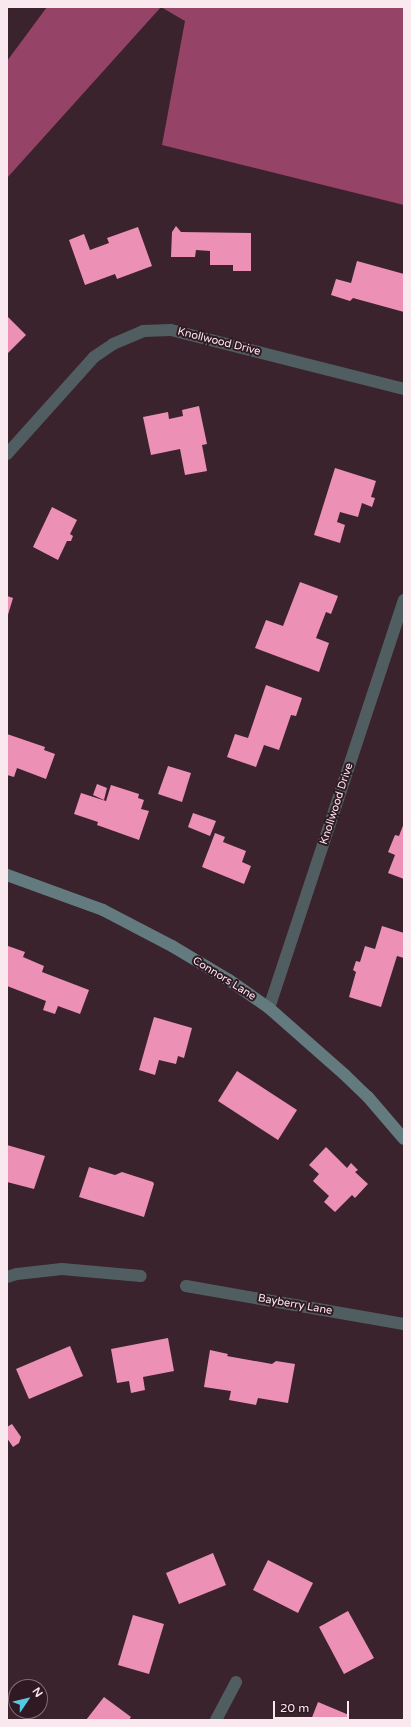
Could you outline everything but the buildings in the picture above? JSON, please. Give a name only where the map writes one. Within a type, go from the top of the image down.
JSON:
[{"type":"street","name":"Knollwood Drive","points":[[7,454],[94,357],[113,344],[143,331],[171,330],[404,389]]},
{"type":"street","name":"Knollwood Drive","points":[[269,1008],[404,600]]},
{"type":"street","name":"Connors Lane","points":[[7,875],[103,910],[172,946],[269,1008],[362,1092],[404,1139]]},
{"type":"street","points":[[7,1278],[16,1274],[62,1269],[141,1276]]},
{"type":"street","name":"Bayberry Lane","points":[[186,1286],[404,1324]]},
{"type":"street","points":[[216,1720],[236,1682]]},
{"type":"shaded area","points":[[47,7],[161,7],[7,178],[7,61]]},
{"type":"shaded area","points":[[161,7],[404,7],[404,205],[162,145],[185,21]]}]
